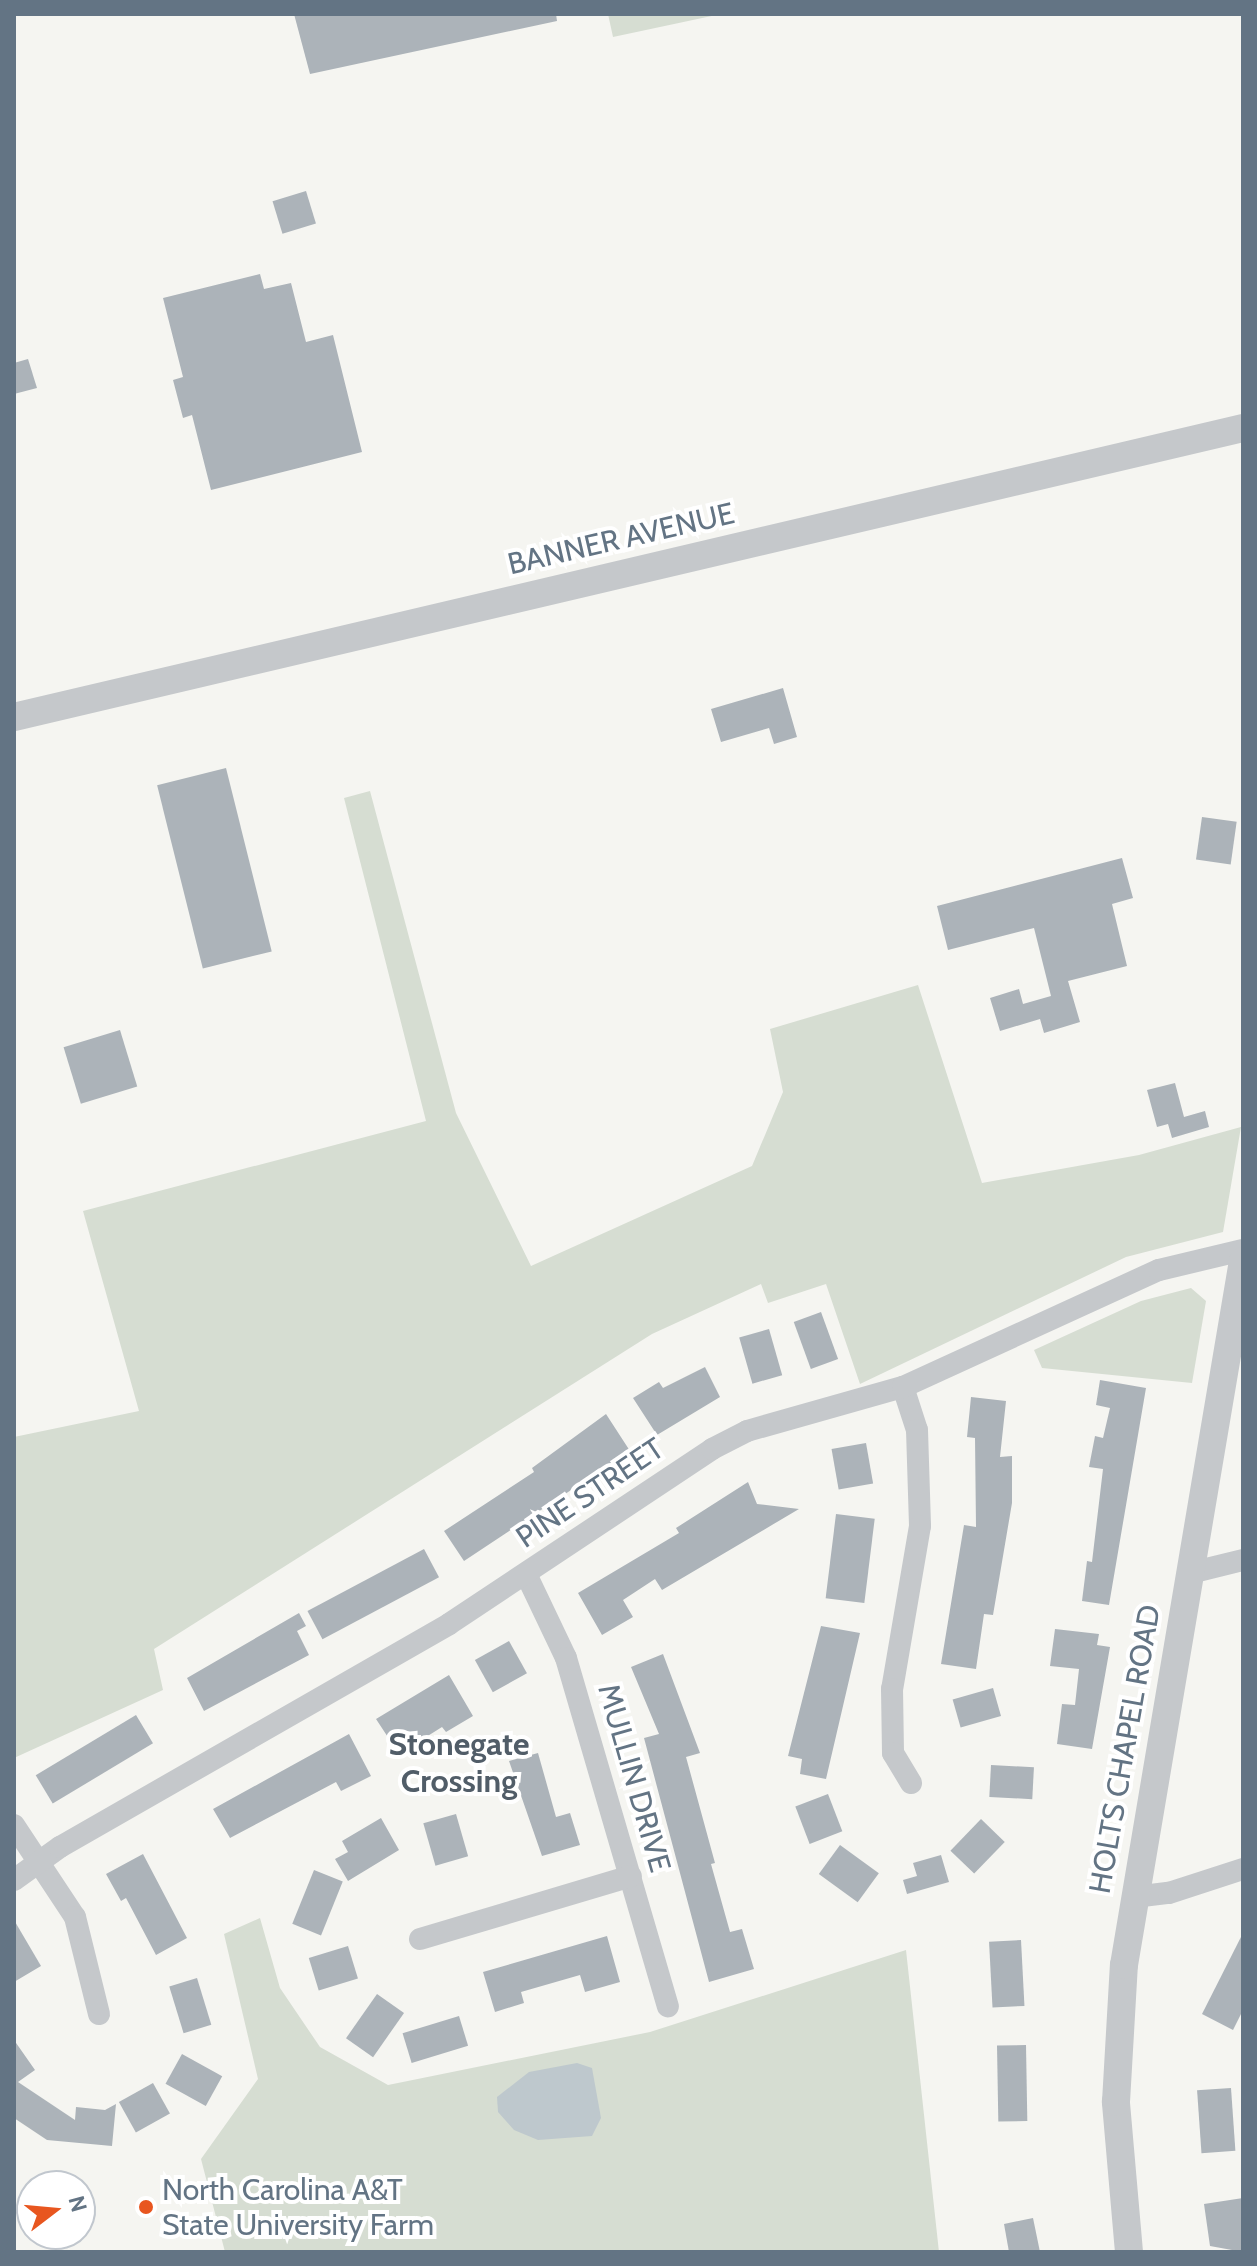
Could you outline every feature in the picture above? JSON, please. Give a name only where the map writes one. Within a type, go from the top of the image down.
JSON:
[{"type":"street","name":"BANNER AVENUE","points":[[14,717],[1243,428]]},
{"type":"street","name":"PINE STREET","points":[[14,1880],[449,1624],[526,1574],[629,1500],[736,1437],[903,1387],[1159,1270],[1243,1250]]},
{"type":"street","name":"HOLTS CHAPEL ROAD","points":[[1129,2252],[1118,2161],[1116,2068],[1134,1897],[1243,1261]]},
{"type":"street","points":[[903,1387],[917,1430],[920,1526],[892,1702],[893,1753],[911,1783]]},
{"type":"street","points":[[1190,1573],[1243,1560]]},
{"type":"street","name":"MULLIN DRIVE","points":[[526,1574],[566,1658],[668,2006]]},
{"type":"street","points":[[14,1825],[75,1917],[99,2014]]},
{"type":"street","points":[[1134,1897],[1169,1893],[1243,1869]]},
{"type":"street","points":[[420,1939],[631,1876]]},
{"type":"shaded area","points":[[608,14],[721,14],[613,37]]},
{"type":"shaded area","points":[[370,791],[456,1113],[531,1266],[752,1166],[783,1092],[770,1029],[918,985],[982,1183],[1139,1155],[1241,1127],[1223,1232],[1126,1257],[860,1384],[826,1284],[768,1303],[761,1284],[652,1334],[154,1649],[163,1690],[14,1758],[14,1437],[139,1411],[83,1211],[426,1121],[344,798]]},
{"type":"shaded area","points":[[1191,1288],[1206,1301],[1192,1383],[1042,1368],[1034,1350],[1141,1301]]},
{"type":"shaded area","points":[[260,1918],[280,1988],[320,2047],[388,2085],[650,2032],[906,1950],[939,2252],[225,2252],[201,2159],[258,2079],[224,1934]]},
{"type":"shaded area","points":[[577,2063],[592,2068],[601,2118],[592,2136],[538,2140],[514,2130],[498,2112],[497,2097],[529,2072]]},
{"type":"building","points":[[294,14],[556,14],[557,21],[310,74]]},
{"type":"building","points":[[306,191],[316,224],[282,234],[273,201]]},
{"type":"building","points":[[260,274],[264,289],[291,283],[306,342],[333,335],[362,452],[211,490],[192,415],[183,418],[173,380],[183,377],[163,298]]},
{"type":"building","points":[[28,359],[37,388],[14,394],[14,363]]},
{"type":"building","points":[[783,688],[797,737],[774,744],[769,728],[721,742],[711,709]]},
{"type":"building","points":[[226,768],[272,951],[203,969],[157,785]]},
{"type":"building","points":[[1202,817],[1237,822],[1231,864],[1196,860]]},
{"type":"building","points":[[1122,858],[1133,898],[1112,904],[1127,966],[1068,981],[1080,1022],[1044,1033],[1040,1019],[1000,1031],[990,998],[1019,989],[1023,1004],[1051,996],[1034,928],[948,950],[937,906]]},
{"type":"building","points":[[120,1030],[137,1086],[81,1104],[64,1047]]},
{"type":"building","points":[[1175,1083],[1184,1117],[1205,1111],[1209,1127],[1172,1138],[1168,1124],[1157,1127],[1147,1090]]},
{"type":"building","points":[[821,1312],[838,1359],[811,1369],[794,1322]]},
{"type":"building","points":[[769,1329],[782,1375],[752,1384],[739,1338]]},
{"type":"building","points":[[705,1367],[720,1397],[657,1435],[633,1398],[659,1382],[663,1388]]},
{"type":"building","points":[[1100,1380],[1146,1388],[1109,1605],[1082,1601],[1087,1561],[1092,1562],[1103,1469],[1089,1467],[1095,1436],[1103,1438],[1110,1408],[1096,1405]]},
{"type":"building","points":[[971,1397],[1006,1401],[1000,1457],[1012,1456],[1012,1503],[993,1615],[984,1614],[976,1669],[941,1664],[964,1525],[976,1527],[975,1438],[967,1437]]},
{"type":"building","points":[[606,1414],[630,1451],[464,1561],[444,1531],[534,1472],[532,1468]]},
{"type":"building","points":[[866,1443],[873,1483],[839,1489],[832,1449]]},
{"type":"building","points":[[748,1482],[757,1504],[799,1509],[662,1590],[655,1579],[623,1600],[633,1617],[602,1635],[578,1593],[679,1533],[676,1528]]},
{"type":"building","points":[[836,1514],[875,1519],[864,1603],[826,1598]]},
{"type":"building","points":[[424,1549],[439,1577],[322,1639],[307,1611]]},
{"type":"building","points":[[299,1613],[306,1626],[297,1631],[309,1655],[204,1711],[187,1678]]},
{"type":"building","points":[[821,1626],[860,1633],[826,1779],[800,1774],[802,1759],[788,1756]]},
{"type":"building","points":[[1055,1629],[1099,1634],[1097,1645],[1110,1647],[1092,1749],[1057,1744],[1062,1704],[1075,1705],[1079,1669],[1050,1666]]},
{"type":"building","points":[[509,1641],[527,1673],[493,1692],[475,1660]]},
{"type":"building","points":[[663,1654],[700,1753],[686,1757],[730,1932],[742,1929],[754,1969],[709,1982],[644,1738],[659,1734],[631,1667]]},
{"type":"building","points":[[449,1675],[473,1716],[446,1732],[442,1727],[399,1754],[376,1719]]},
{"type":"building","points":[[993,1688],[1001,1716],[961,1727],[953,1700]]},
{"type":"building","points":[[136,1715],[153,1743],[53,1804],[36,1775]]},
{"type":"building","points":[[349,1734],[371,1776],[341,1791],[336,1782],[230,1838],[213,1809]]},
{"type":"building","points":[[538,1753],[556,1817],[570,1813],[580,1845],[542,1856],[509,1761]]},
{"type":"building","points":[[991,1765],[1034,1767],[1032,1799],[989,1797]]},
{"type":"building","points":[[828,1794],[842,1831],[810,1844],[795,1807]]},
{"type":"building","points":[[456,1814],[468,1856],[435,1866],[423,1823]]},
{"type":"building","points":[[381,1818],[399,1850],[348,1881],[335,1859],[348,1852],[342,1841]]},
{"type":"building","points":[[981,1819],[1005,1842],[974,1874],[950,1851]]},
{"type":"building","points":[[840,1845],[879,1873],[858,1902],[819,1874]]},
{"type":"building","points":[[143,1854],[187,1938],[156,1955],[126,1898],[121,1901],[106,1874]]},
{"type":"building","points":[[941,1855],[949,1882],[907,1894],[903,1880],[917,1876],[913,1863]]},
{"type":"building","points":[[314,1870],[343,1882],[321,1935],[292,1924]]},
{"type":"building","points":[[14,1920],[41,1966],[14,1982]]},
{"type":"building","points":[[1243,1933],[1243,2010],[1233,2030],[1202,2014]]},
{"type":"building","points":[[607,1936],[620,1982],[585,1992],[580,1975],[521,1992],[524,2003],[495,2012],[483,1972]]},
{"type":"building","points":[[1021,1940],[1024,2006],[992,2008],[989,1942]]},
{"type":"building","points":[[348,1946],[358,1979],[319,1991],[309,1958]]},
{"type":"building","points":[[197,1978],[211,2025],[184,2033],[169,1986]]},
{"type":"building","points":[[377,1994],[404,2013],[373,2057],[346,2038]]},
{"type":"building","points":[[459,2016],[468,2046],[412,2063],[403,2033]]},
{"type":"building","points":[[14,2040],[35,2070],[18,2082],[75,2120],[76,2107],[105,2110],[116,2104],[112,2146],[47,2140],[14,2118]]},
{"type":"building","points":[[1026,2045],[1027,2121],[998,2121],[997,2046]]},
{"type":"building","points":[[182,2054],[222,2076],[206,2106],[166,2084]]},
{"type":"building","points":[[153,2083],[170,2114],[136,2133],[119,2102]]},
{"type":"building","points":[[1231,2088],[1235,2151],[1201,2153],[1197,2090]]},
{"type":"building","points":[[1243,2198],[1243,2252],[1210,2246],[1204,2204]]},
{"type":"building","points":[[1033,2218],[1040,2252],[1009,2252],[1004,2224]]},
{"type":"place","name":"North Carolina A&T State University Farm","points":[[146,2207]]},
{"type":"district","name":"Stonegate Crossing","points":[[459,1764]]}]
